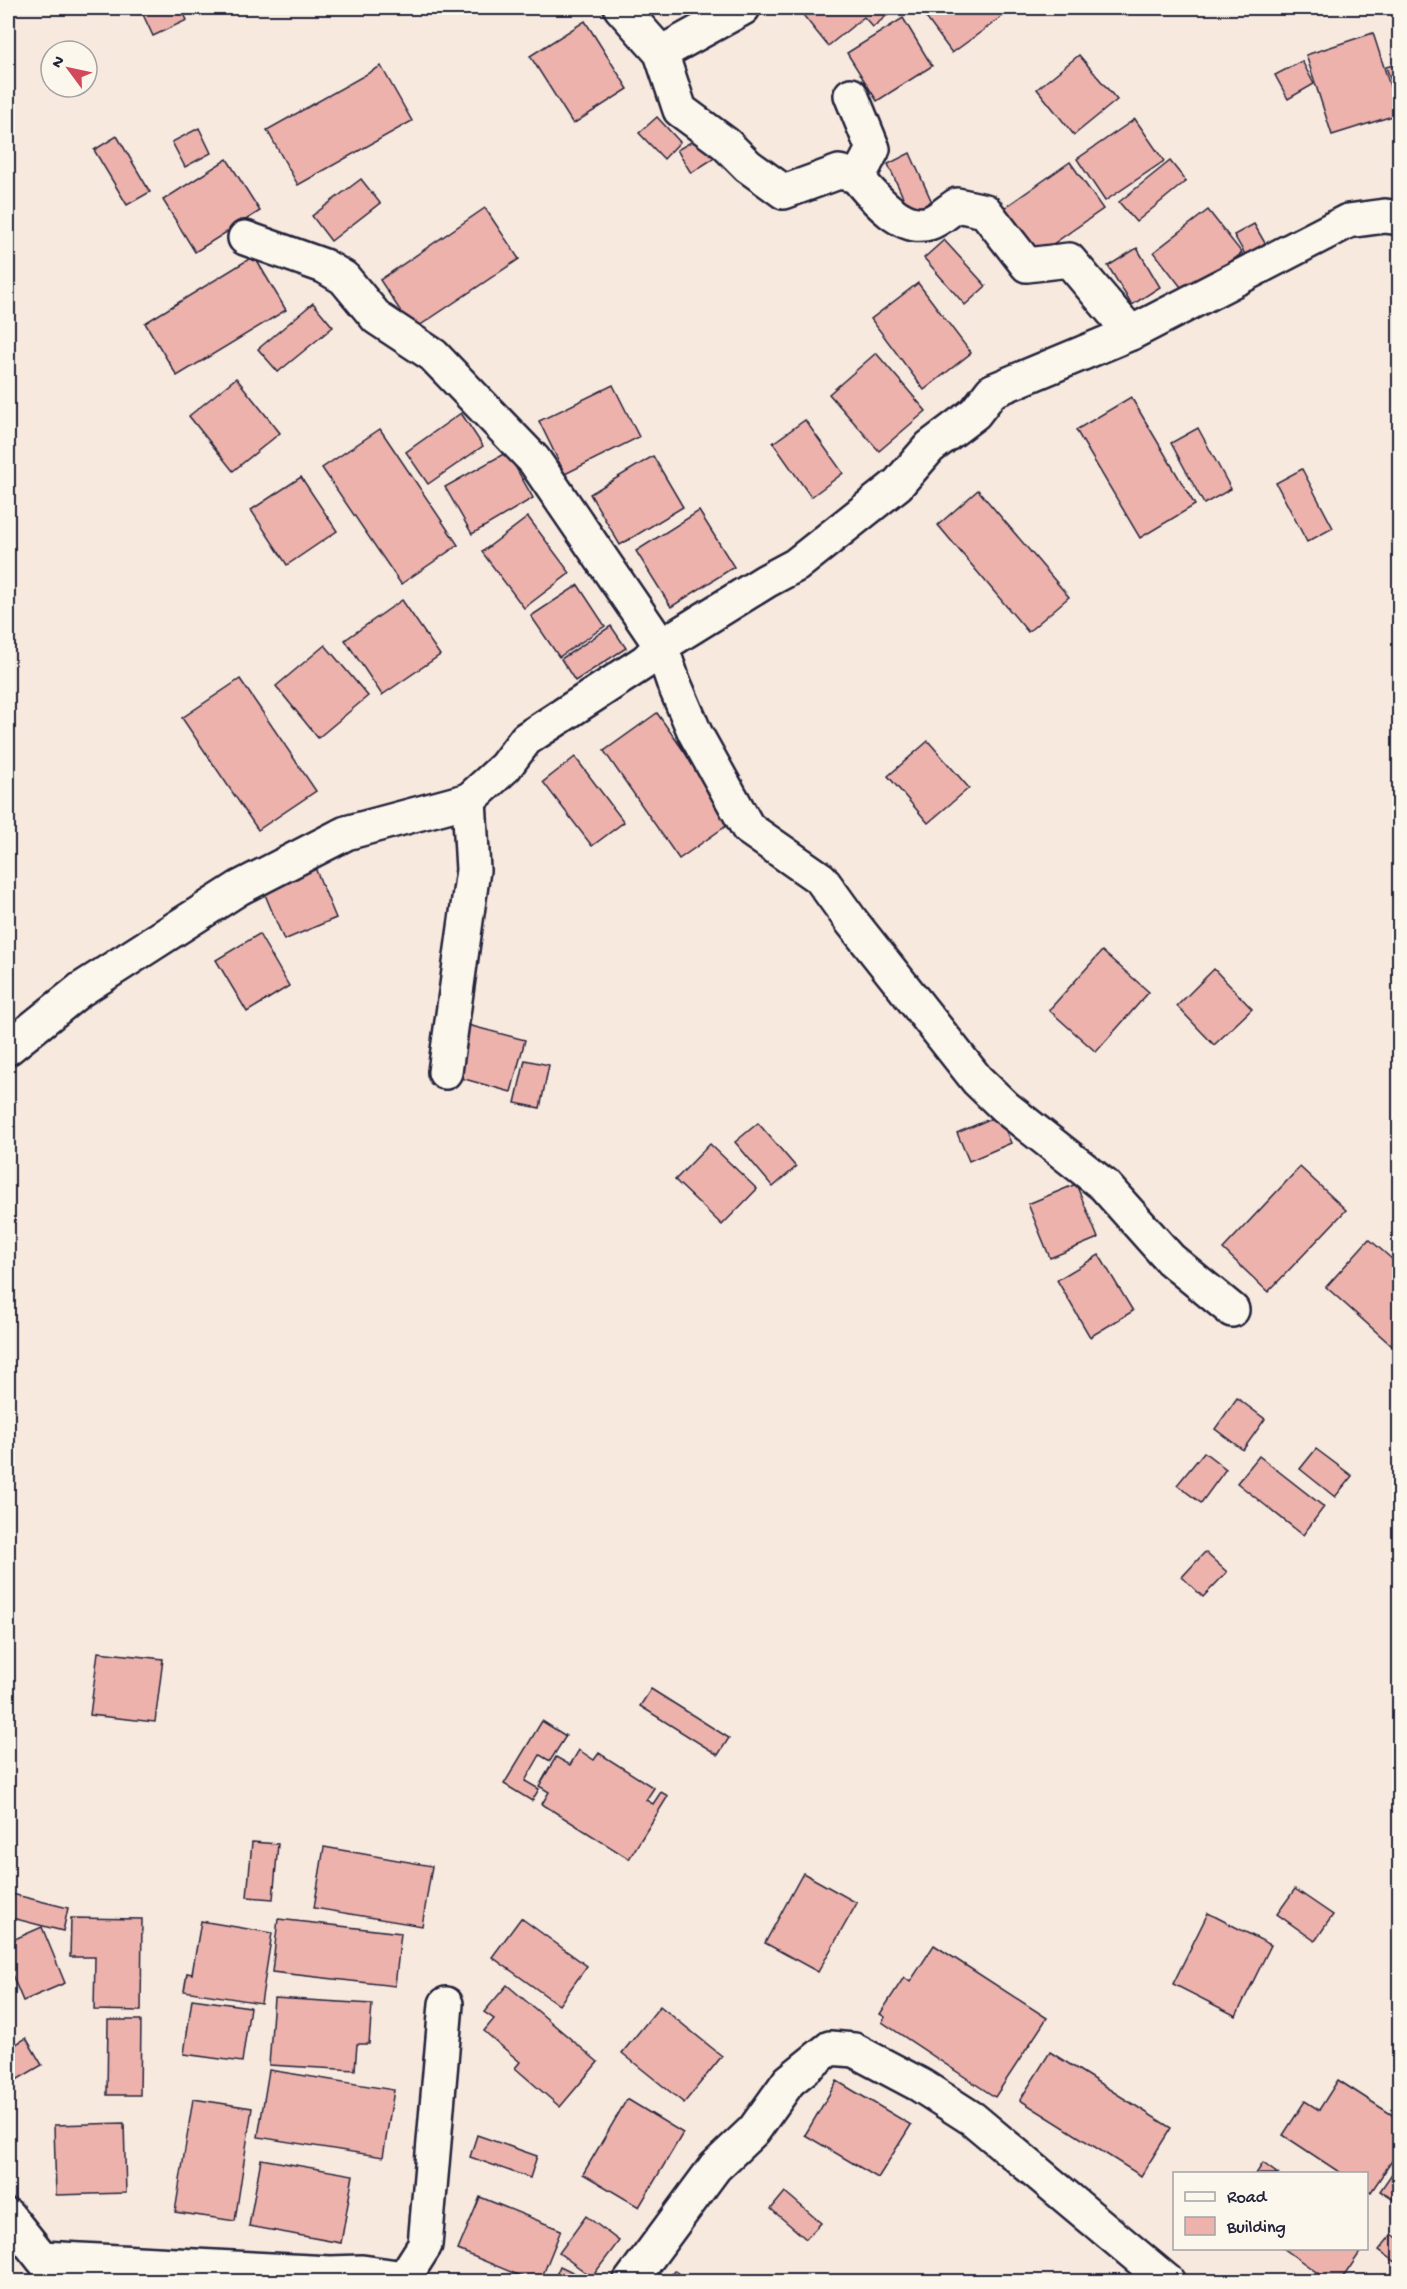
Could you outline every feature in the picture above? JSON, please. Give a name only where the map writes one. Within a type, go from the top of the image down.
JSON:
[{"type":"street","points":[[621,8],[660,53],[680,110],[726,144],[748,166],[784,192],[839,172],[861,177]]},
{"type":"street","points":[[660,53],[743,8]]},
{"type":"street","points":[[851,96],[873,149],[862,170],[861,182],[881,206],[913,224],[930,223],[957,205],[985,211],[1027,265],[1070,260],[1131,333]]},
{"type":"street","points":[[8,1048],[80,990],[239,888],[346,833],[470,800],[505,767],[526,739],[646,661],[661,646],[796,565],[898,484],[930,447],[975,413],[992,391],[1131,333],[1348,221],[1385,216],[1400,218]]},
{"type":"street","points":[[245,238],[324,266],[344,278],[378,318],[433,356],[534,460],[661,646],[695,733],[747,828],[821,879],[976,1080],[1005,1107],[1104,1185],[1170,1259],[1232,1310]]},
{"type":"street","points":[[445,1072],[473,870],[470,800]]},
{"type":"street","points":[[8,2216],[51,2270],[362,2272],[404,2278],[425,2245],[446,2004]]},
{"type":"street","points":[[630,2282],[715,2167],[754,2130],[789,2081],[830,2049],[854,2050],[920,2085],[973,2119],[1168,2282]]},
{"type":"building","points":[[140,8],[181,8],[187,20],[153,36]]},
{"type":"building","points":[[802,8],[896,8],[873,27],[864,17],[828,46],[799,10]]},
{"type":"building","points":[[919,8],[1014,8],[952,53]]},
{"type":"building","points":[[903,18],[932,66],[877,101],[847,53]]},
{"type":"building","points":[[585,21],[628,89],[573,124],[530,56]]},
{"type":"building","points":[[1373,33],[1399,114],[1332,135],[1306,55]]},
{"type":"building","points":[[1079,55],[1117,100],[1074,135],[1037,89]]},
{"type":"building","points":[[1302,61],[1314,84],[1288,99],[1275,75]]},
{"type":"building","points":[[1400,63],[1400,105],[1386,67]]},
{"type":"building","points":[[381,66],[412,121],[298,185],[267,130]]},
{"type":"building","points":[[657,117],[680,142],[664,159],[639,133]]},
{"type":"building","points":[[1135,119],[1164,161],[1105,201],[1077,159]]},
{"type":"building","points":[[199,128],[211,153],[185,167],[172,142]]},
{"type":"building","points":[[705,134],[719,155],[691,173],[677,150]]},
{"type":"building","points":[[117,136],[150,192],[127,205],[94,150]]},
{"type":"building","points":[[910,153],[935,209],[913,219],[888,164]]},
{"type":"building","points":[[227,159],[260,211],[195,252],[163,200]]},
{"type":"building","points":[[1170,161],[1186,181],[1136,222],[1119,202]]},
{"type":"building","points":[[1070,162],[1103,209],[1033,258],[1000,211]]},
{"type":"building","points":[[361,179],[380,203],[331,241],[312,216]]},
{"type":"building","points":[[485,208],[519,259],[413,330],[380,280]]},
{"type":"building","points":[[1208,210],[1242,253],[1187,295],[1154,252]]},
{"type":"building","points":[[1254,224],[1265,243],[1246,256],[1234,235]]},
{"type":"building","points":[[944,240],[986,286],[965,305],[924,258]]},
{"type":"building","points":[[1137,248],[1160,287],[1132,305],[1108,266]]},
{"type":"building","points":[[254,256],[286,310],[177,376],[145,323]]},
{"type":"building","points":[[918,283],[971,353],[924,390],[871,319]]},
{"type":"building","points":[[313,303],[333,327],[278,372],[258,349]]},
{"type":"building","points":[[876,353],[926,411],[879,451],[829,394]]},
{"type":"building","points":[[236,378],[280,433],[233,471],[189,416]]},
{"type":"building","points":[[613,385],[639,437],[565,474],[539,421]]},
{"type":"building","points":[[1131,397],[1195,505],[1140,538],[1076,430]]},
{"type":"building","points":[[461,413],[483,446],[428,484],[406,452]]},
{"type":"building","points":[[805,420],[843,473],[811,497],[773,443]]},
{"type":"building","points":[[1198,428],[1231,489],[1204,504],[1171,443]]},
{"type":"building","points":[[380,429],[458,545],[401,584],[322,468]]},
{"type":"building","points":[[507,452],[533,498],[472,534],[445,487]]},
{"type":"building","points":[[653,456],[683,507],[620,545],[590,494]]},
{"type":"building","points":[[1302,469],[1333,528],[1307,542],[1276,483]]},
{"type":"building","points":[[301,477],[337,531],[287,565],[251,510]]},
{"type":"building","points":[[978,490],[1069,597],[1028,632],[938,525]]},
{"type":"building","points":[[699,511],[734,567],[671,607],[636,551]]},
{"type":"building","points":[[528,517],[570,573],[524,608],[482,552]]},
{"type":"building","points":[[578,585],[605,626],[559,657],[531,616]]},
{"type":"building","points":[[402,600],[440,655],[382,695],[345,640]]},
{"type":"building","points":[[611,626],[626,648],[575,681],[561,659]]},
{"type":"building","points":[[325,645],[368,696],[318,738],[276,686]]},
{"type":"building","points":[[240,679],[316,791],[258,830],[182,718]]},
{"type":"building","points":[[657,713],[733,821],[679,859],[604,751]]},
{"type":"building","points":[[928,741],[969,788],[928,823],[888,776]]},
{"type":"building","points":[[575,757],[624,822],[592,846],[543,782]]},
{"type":"building","points":[[313,863],[336,918],[284,940],[261,885]]},
{"type":"building","points":[[259,934],[289,986],[247,1012],[216,960]]},
{"type":"building","points":[[1102,951],[1149,992],[1096,1052],[1049,1010]]},
{"type":"building","points":[[1214,969],[1252,1009],[1214,1045],[1177,1006]]},
{"type":"building","points":[[464,1024],[525,1040],[511,1092],[450,1075]]},
{"type":"building","points":[[525,1060],[549,1065],[540,1108],[515,1103]]},
{"type":"building","points":[[999,1115],[1011,1143],[969,1161],[957,1133]]},
{"type":"building","points":[[758,1123],[796,1167],[773,1187],[735,1142]]},
{"type":"building","points":[[710,1144],[757,1189],[722,1225],[675,1180]]},
{"type":"building","points":[[1300,1167],[1346,1210],[1268,1292],[1223,1249]]},
{"type":"building","points":[[1076,1184],[1098,1238],[1050,1258],[1028,1204]]},
{"type":"building","points":[[1369,1239],[1400,1266],[1400,1353],[1326,1287]]},
{"type":"building","points":[[1099,1255],[1133,1311],[1090,1337],[1057,1280]]},
{"type":"building","points":[[1237,1398],[1265,1419],[1243,1450],[1215,1429]]},
{"type":"building","points":[[1316,1449],[1352,1476],[1335,1497],[1300,1469]]},
{"type":"building","points":[[1204,1452],[1226,1469],[1201,1503],[1177,1485]]},
{"type":"building","points":[[1259,1456],[1324,1507],[1303,1535],[1237,1483]]},
{"type":"building","points":[[1205,1552],[1227,1572],[1203,1597],[1182,1577]]},
{"type":"building","points":[[98,1652],[163,1659],[155,1722],[90,1715]]},
{"type":"building","points":[[651,1689],[729,1738],[718,1755],[640,1706]]},
{"type":"building","points":[[542,1721],[566,1736],[550,1761],[540,1755],[525,1781],[539,1789],[532,1801],[504,1784]]},
{"type":"building","points":[[579,1750],[594,1760],[599,1753],[654,1788],[646,1800],[653,1804],[661,1792],[668,1796],[629,1859],[542,1804],[549,1792],[539,1786],[556,1757],[570,1765]]},
{"type":"building","points":[[252,1842],[278,1844],[273,1899],[247,1897]]},
{"type":"building","points":[[324,1847],[432,1866],[422,1926],[314,1908]]},
{"type":"building","points":[[803,1873],[857,1903],[818,1972],[765,1943]]},
{"type":"building","points":[[1295,1889],[1333,1915],[1315,1941],[1277,1914]]},
{"type":"building","points":[[8,1893],[68,1908],[63,1931],[8,1917]]},
{"type":"building","points":[[1208,1913],[1271,1945],[1236,2016],[1173,1984]]},
{"type":"building","points":[[71,1918],[142,1919],[141,2011],[94,2010],[95,1957],[70,1957]]},
{"type":"building","points":[[521,1918],[587,1966],[559,2005],[492,1957]]},
{"type":"building","points":[[278,1919],[401,1933],[395,1986],[272,1972]]},
{"type":"building","points":[[201,1921],[272,1933],[261,2003],[184,1991],[187,1973],[192,1974]]},
{"type":"building","points":[[42,1927],[65,1983],[23,2001],[8,1965],[8,1942]]},
{"type":"building","points":[[934,1945],[1047,2018],[995,2097],[882,2022],[885,2017],[880,2014],[904,1977],[910,1982]]},
{"type":"building","points":[[507,1985],[598,2062],[560,2107],[515,2068],[520,2062],[484,2031],[494,2019],[484,2012]]},
{"type":"building","points":[[274,1998],[372,2004],[369,2044],[357,2044],[355,2070],[269,2065]]},
{"type":"building","points":[[192,1999],[250,2007],[242,2062],[184,2054]]},
{"type":"building","points":[[660,2006],[722,2056],[684,2103],[622,2053]]},
{"type":"building","points":[[108,2020],[141,2020],[140,2095],[107,2095]]},
{"type":"building","points":[[26,2038],[42,2065],[13,2082],[8,2073],[8,2049]]},
{"type":"building","points":[[1050,2052],[1171,2128],[1141,2176],[1020,2100]]},
{"type":"building","points":[[269,2070],[394,2090],[383,2157],[258,2137]]},
{"type":"building","points":[[1338,2080],[1400,2120],[1400,2149],[1371,2192],[1368,2190],[1368,2172],[1339,2172],[1283,2135],[1305,2101],[1319,2110]]},
{"type":"building","points":[[837,2081],[911,2125],[878,2178],[805,2135]]},
{"type":"building","points":[[193,2099],[252,2108],[235,2221],[175,2212]]},
{"type":"building","points":[[627,2099],[683,2133],[639,2207],[583,2174]]},
{"type":"building","points":[[124,2123],[126,2193],[56,2195],[54,2125]]},
{"type":"building","points":[[477,2135],[537,2156],[530,2178],[470,2157]]},
{"type":"building","points":[[261,2159],[353,2175],[341,2243],[249,2226]]},
{"type":"building","points":[[1400,2162],[1400,2204],[1380,2191]]},
{"type":"building","points":[[1263,2163],[1275,2172],[1257,2172]]},
{"type":"building","points":[[785,2192],[821,2223],[806,2239],[771,2209]]},
{"type":"building","points":[[480,2197],[561,2230],[540,2282],[535,2282],[458,2250]]},
{"type":"building","points":[[586,2216],[619,2241],[592,2277],[559,2253]]},
{"type":"building","points":[[1392,2234],[1400,2240],[1400,2265],[1379,2250]]},
{"type":"building","points":[[1286,2250],[1362,2250],[1340,2282],[1330,2282]]},
{"type":"building","points":[[560,2266],[593,2282],[553,2282]]},
{"type":"building","points":[[675,2270],[689,2282],[665,2282]]},
{"type":"building","points":[[8,2271],[14,2281],[14,2282],[8,2282]]}]
